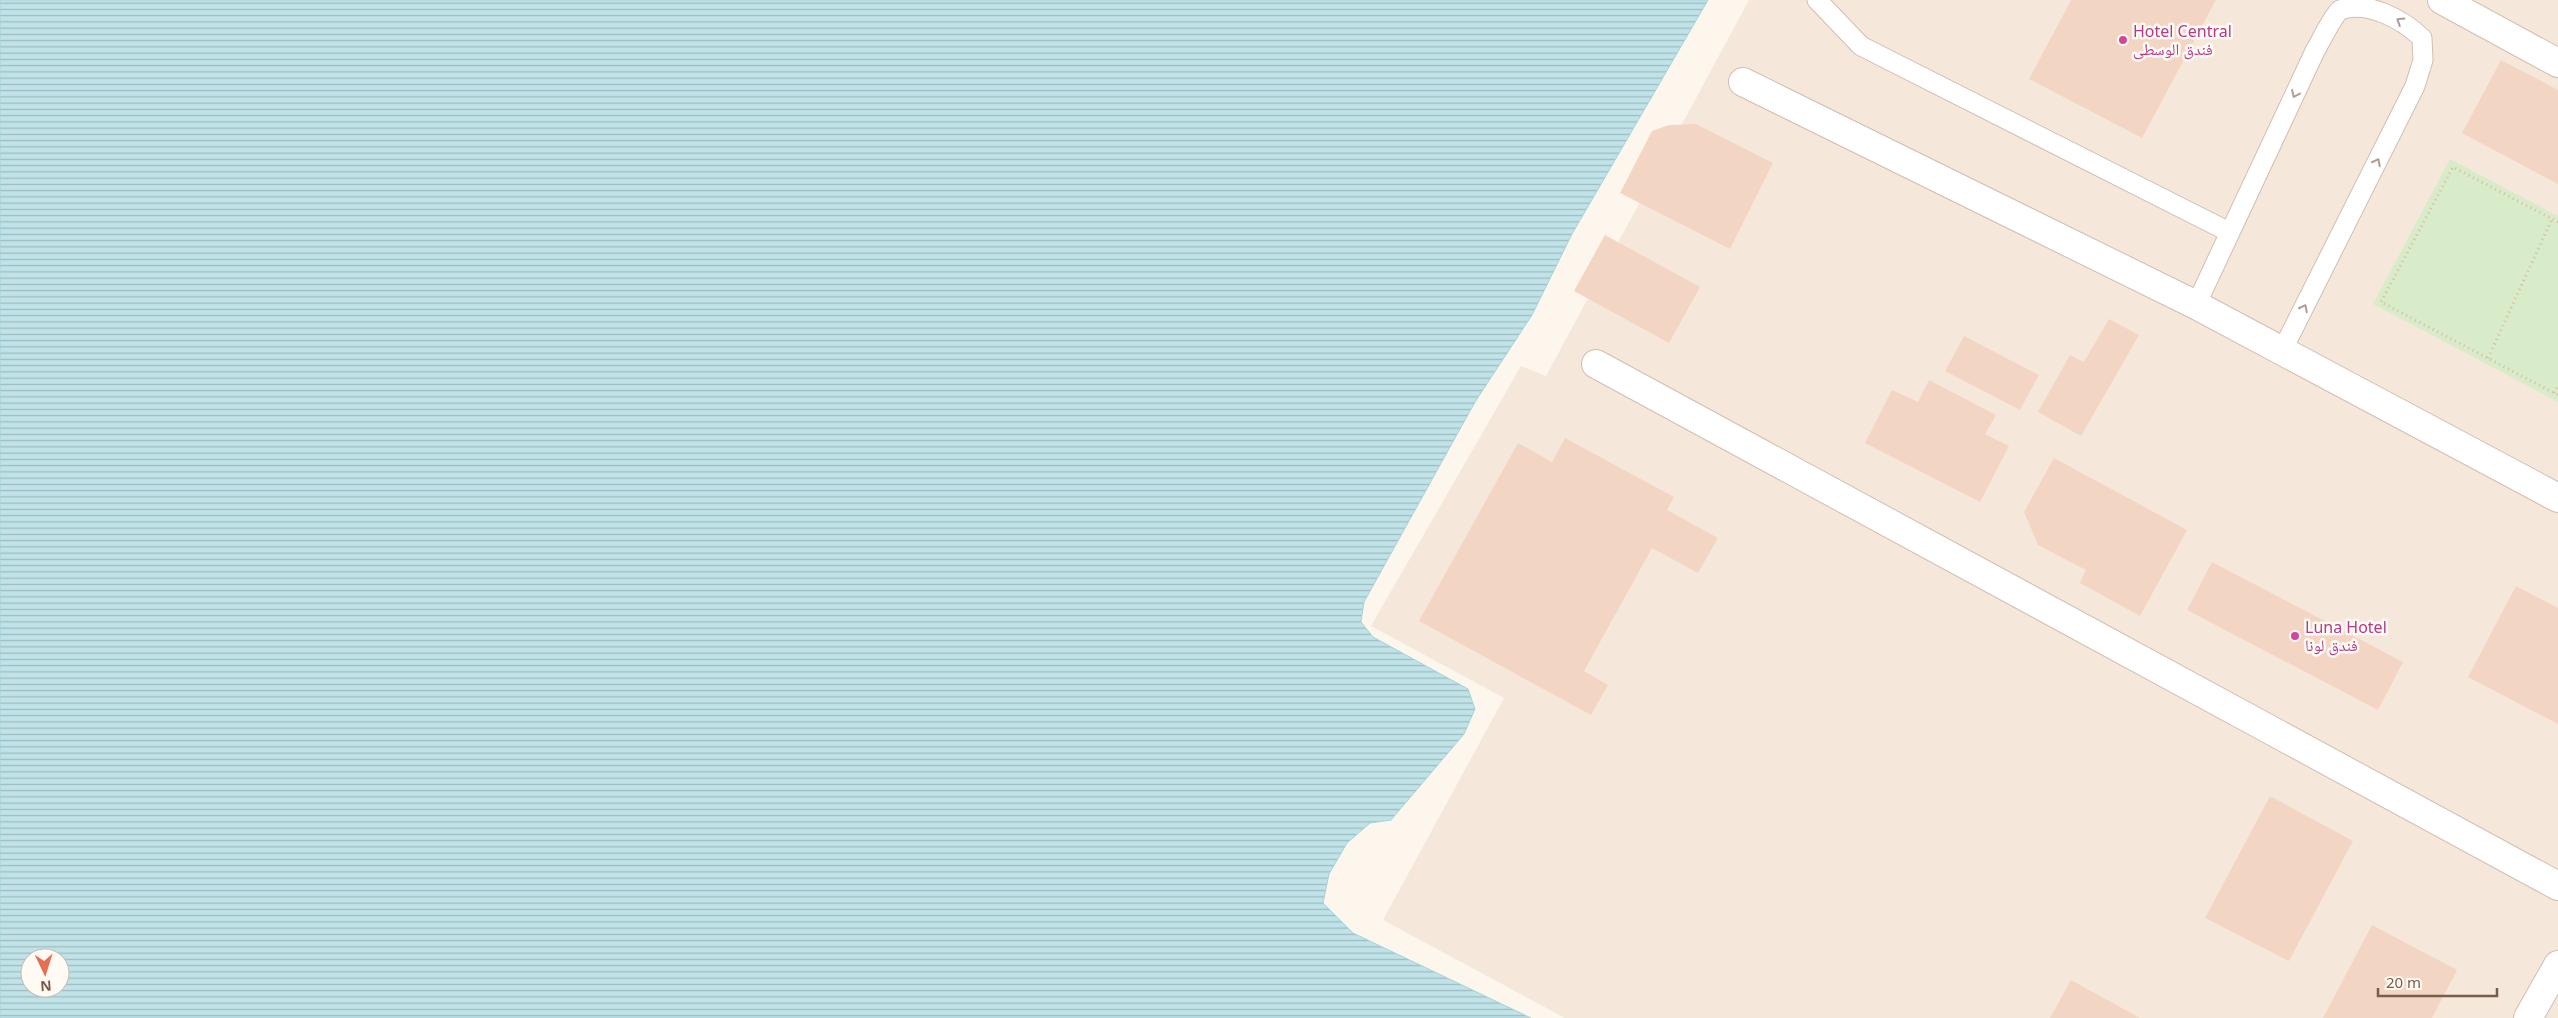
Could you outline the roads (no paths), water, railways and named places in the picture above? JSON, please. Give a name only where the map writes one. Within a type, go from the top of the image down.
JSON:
[{"type":"street","points":[[2442,0],[2477,8],[2558,63]]},
{"type":"street","points":[[1743,82],[2196,305],[2558,498]]},
{"type":"street","points":[[1596,364],[2558,886]]},
{"type":"street","points":[[2528,1018],[2558,965]]},
{"type":"lane","points":[[1817,0],[1861,46],[2229,232]]},
{"type":"lane","points":[[2196,305],[2315,51],[2339,11],[2355,3],[2373,4],[2410,27],[2422,38],[2424,48],[2415,86],[2282,351]]},
{"type":"water","points":[[0,0],[1708,0],[1572,234],[1532,315],[1475,402],[1364,602],[1361,622],[1373,637],[1468,689],[1475,709],[1464,734],[1391,820],[1370,823],[1347,843],[1329,874],[1323,903],[1353,933],[1531,1018],[0,1018]]},
{"type":"place","name":"Hotel Central فندق الوسطى","points":[[2123,40]]},
{"type":"place","name":"Luna Hotel فندق لونا","points":[[2295,636]]}]
